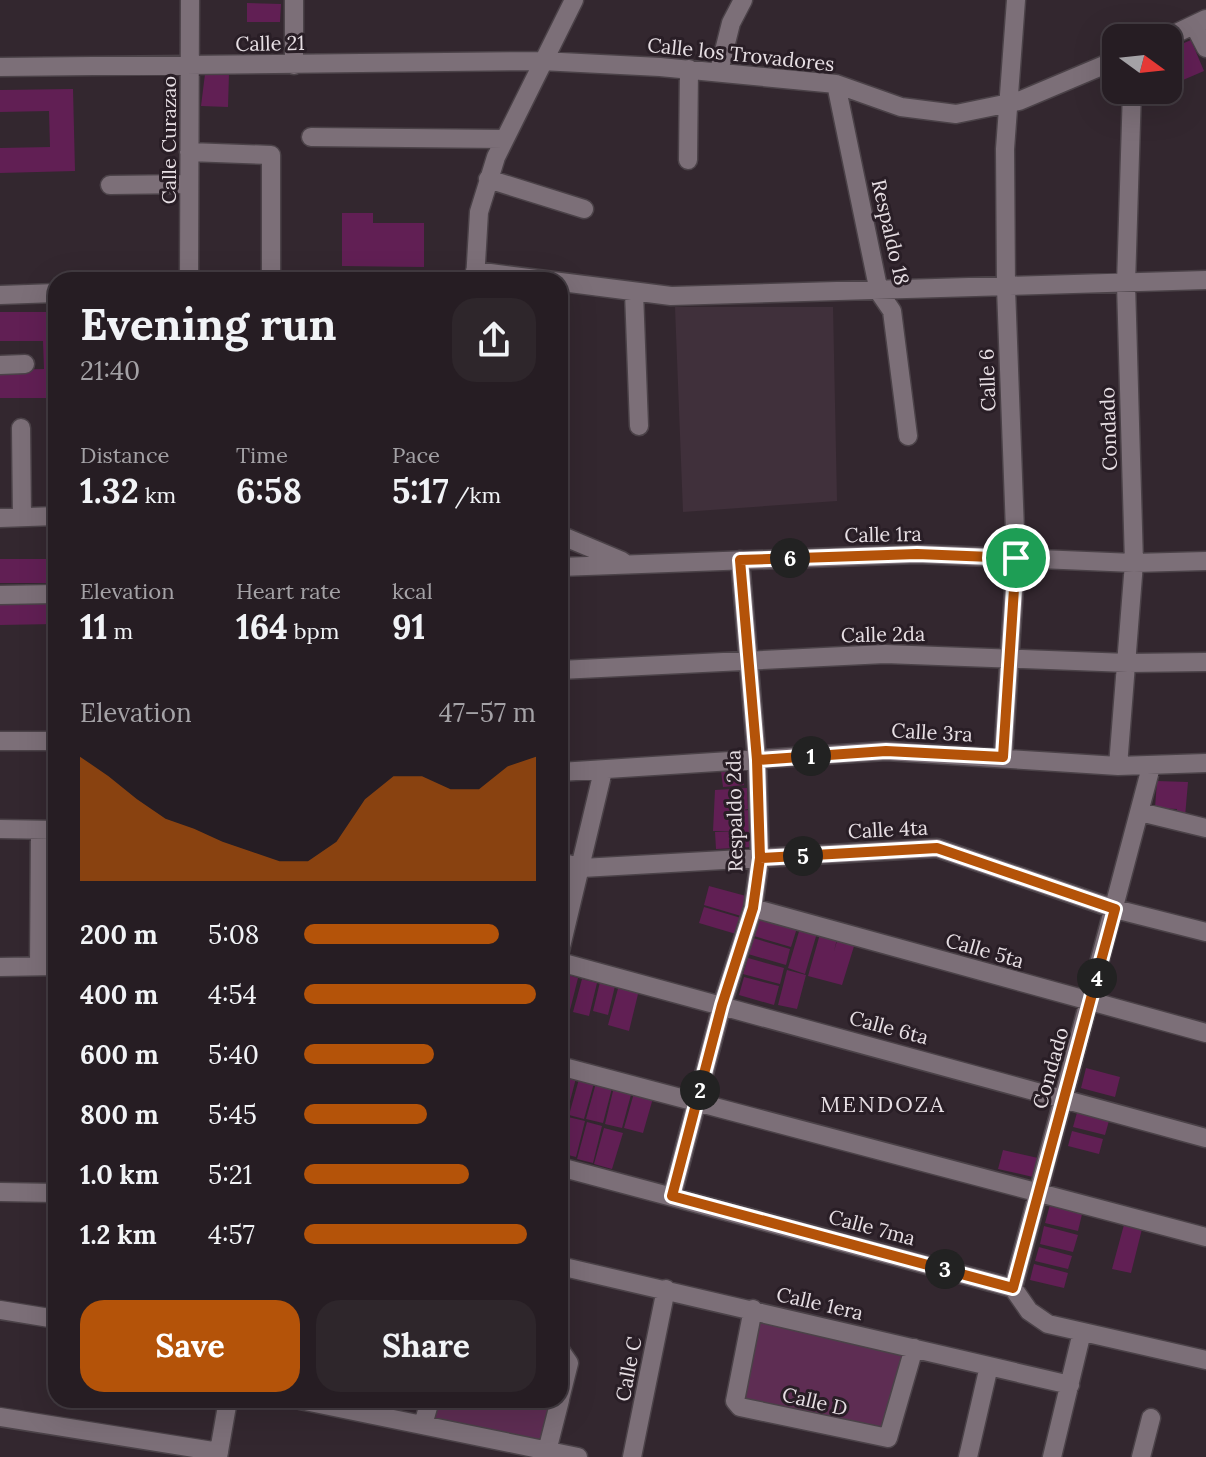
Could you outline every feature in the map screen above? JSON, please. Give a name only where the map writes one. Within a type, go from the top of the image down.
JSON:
[{"type":"street","name":"Calle Curazao","points":[[189,272],[190,0]]},
{"type":"street","points":[[294,0],[294,65]]},
{"type":"street","points":[[475,272],[479,212],[488,179],[503,139],[574,0]]},
{"type":"street","points":[[719,71],[731,23],[743,0]]},
{"type":"street","name":"Calle 6","points":[[1003,757],[1016,558],[1006,288],[1005,149],[1016,0]]},
{"type":"street","points":[[1200,22],[1206,48]]},
{"type":"street","name":"Calle 21","points":[[0,67],[541,61]]},
{"type":"street","name":"Calle los Trovadores","points":[[541,61],[719,71],[836,84],[901,107],[956,114],[1010,103],[1102,66]]},
{"type":"street","points":[[688,160],[689,69]]},
{"type":"street","name":"Respaldo 18","points":[[836,84],[879,292],[892,311],[908,436]]},
{"type":"street","name":"Condado","points":[[1118,766],[1134,563],[1126,284],[1132,104]]},
{"type":"street","points":[[311,137],[503,139]]},
{"type":"street","points":[[189,152],[271,155],[271,272]]},
{"type":"street","points":[[488,179],[584,209]]},
{"type":"street","points":[[110,185],[189,184]]},
{"type":"street","points":[[568,281],[671,296],[1206,280]]},
{"type":"street","points":[[634,292],[639,426]]},
{"type":"street","points":[[0,295],[48,293]]},
{"type":"street","points":[[0,365],[25,364]]},
{"type":"street","points":[[21,428],[22,517]]},
{"type":"street","points":[[0,518],[48,516]]},
{"type":"street","points":[[568,538],[628,564]]},
{"type":"street","name":"Calle 1ra","points":[[568,567],[917,554],[1134,563],[1206,561]]},
{"type":"street","name":"Respaldo 2da","points":[[672,1196],[722,1005],[753,908],[760,858],[757,760],[740,560]]},
{"type":"street","points":[[0,595],[48,594]]},
{"type":"street","name":"Calle 2da","points":[[568,670],[885,654],[1128,663],[1206,662]]},
{"type":"street","points":[[0,741],[48,741]]},
{"type":"street","name":"Calle 3ra","points":[[568,772],[886,751],[1118,766],[1206,763]]},
{"type":"street","name":"Condado","points":[[1013,1288],[1091,1003],[1151,767]]},
{"type":"street","points":[[568,921],[603,771]]},
{"type":"street","points":[[1140,812],[1206,828]]},
{"type":"street","points":[[0,829],[48,830],[48,966],[0,967]]},
{"type":"street","name":"Calle 4ta","points":[[568,864],[582,868],[937,848],[1115,909],[1206,932]]},
{"type":"street","name":"Calle 5ta","points":[[753,908],[1206,1033]]},
{"type":"street","name":"Calle 6ta","points":[[568,964],[1206,1138]]},
{"type":"street","points":[[568,1068],[1206,1237]]},
{"type":"street","name":"Calle 7ma","points":[[568,1169],[1013,1288]]},
{"type":"street","points":[[0,1192],[48,1193]]},
{"type":"street","name":"Calle 1era","points":[[568,1268],[1070,1385]]},
{"type":"street","points":[[1013,1288],[1029,1311],[1048,1324],[1206,1360]]},
{"type":"street","name":"Calle C","points":[[632,1457],[666,1289]]},
{"type":"street","name":"Calle D","points":[[753,1309],[735,1401],[740,1407],[888,1438],[914,1348]]},
{"type":"street","points":[[0,1310],[48,1318]]},
{"type":"street","points":[[1052,1457],[1082,1332]]},
{"type":"street","points":[[968,1457],[989,1366]]},
{"type":"street","points":[[0,1417],[219,1454],[227,1408]]},
{"type":"street","points":[[359,1408],[423,1425],[578,1457]]},
{"type":"street","points":[[423,1425],[428,1408]]},
{"type":"street","points":[[547,1451],[558,1408]]},
{"type":"street","points":[[1141,1457],[1151,1418]]},
{"type":"shaded area","points":[[675,307],[833,307],[837,501],[683,512]]},
{"type":"shaded area","points":[[759,1318],[908,1356],[886,1435],[744,1402]]},
{"type":"shaded area","points":[[436,1408],[550,1408],[542,1442],[434,1419]]},
{"type":"building","points":[[247,3],[281,4],[280,22],[247,22]]},
{"type":"building","points":[[1191,40],[1204,71],[1183,80],[1182,78],[1182,44]]},
{"type":"building","points":[[229,73],[228,107],[201,106],[205,74]]},
{"type":"building","points":[[73,89],[75,171],[0,173],[0,148],[50,147],[49,111],[0,112],[0,90]]},
{"type":"building","points":[[342,213],[373,213],[373,223],[424,223],[424,267],[342,266]]},
{"type":"building","points":[[0,312],[48,312],[48,398],[0,398],[0,370],[44,369],[43,341],[0,341]]},
{"type":"building","points":[[0,559],[48,559],[48,583],[0,583]]},
{"type":"building","points":[[0,600],[48,600],[48,624],[0,625]]},
{"type":"building","points":[[742,770],[744,785],[723,787],[721,771]]},
{"type":"building","points":[[1157,781],[1188,782],[1185,817],[1177,815],[1177,809],[1155,808]]},
{"type":"building","points":[[747,788],[748,809],[738,811],[749,810],[751,847],[716,849],[715,832],[738,831],[713,831],[715,790]]},
{"type":"building","points":[[709,886],[746,896],[741,916],[704,905]]},
{"type":"building","points":[[704,907],[741,918],[736,934],[699,923]]},
{"type":"building","points":[[759,917],[797,928],[791,947],[754,936]]},
{"type":"building","points":[[800,928],[817,933],[805,974],[788,968]]},
{"type":"building","points":[[820,934],[837,939],[834,951],[838,938],[855,943],[842,985],[808,976]]},
{"type":"building","points":[[753,938],[790,949],[786,965],[748,954]]},
{"type":"building","points":[[748,958],[784,968],[780,984],[743,974]]},
{"type":"building","points":[[787,970],[806,975],[797,1009],[778,1005]]},
{"type":"building","points":[[568,975],[578,978],[568,1010]]},
{"type":"building","points":[[744,977],[779,986],[774,1005],[739,995]]},
{"type":"building","points":[[582,979],[597,983],[589,1016],[573,1012]]},
{"type":"building","points":[[600,982],[615,986],[608,1015],[593,1011]]},
{"type":"building","points":[[619,985],[639,990],[629,1031],[608,1025]]},
{"type":"building","points":[[1086,1068],[1120,1077],[1115,1097],[1081,1088]]},
{"type":"building","points":[[568,1076],[576,1078],[568,1109]]},
{"type":"building","points":[[579,1079],[594,1083],[584,1119],[569,1115]]},
{"type":"building","points":[[596,1083],[612,1088],[603,1123],[586,1119]]},
{"type":"building","points":[[614,1087],[632,1091],[622,1128],[605,1124]]},
{"type":"building","points":[[634,1093],[653,1098],[643,1133],[624,1128]]},
{"type":"building","points":[[1078,1109],[1110,1117],[1105,1135],[1073,1127]]},
{"type":"building","points":[[568,1117],[585,1121],[576,1157],[568,1155]]},
{"type":"building","points":[[587,1122],[602,1126],[593,1163],[577,1159]]},
{"type":"building","points":[[604,1128],[623,1133],[612,1169],[594,1164]]},
{"type":"building","points":[[1072,1131],[1103,1139],[1099,1154],[1068,1146]]},
{"type":"building","points":[[1003,1150],[1038,1158],[1033,1177],[998,1169]]},
{"type":"building","points":[[1051,1201],[1083,1210],[1078,1231],[1045,1223]]},
{"type":"building","points":[[1125,1221],[1143,1225],[1131,1273],[1112,1269]]},
{"type":"building","points":[[1044,1226],[1078,1235],[1073,1252],[1040,1244]]},
{"type":"building","points":[[1039,1247],[1072,1256],[1068,1269],[1035,1261]]},
{"type":"building","points":[[1034,1264],[1068,1273],[1064,1288],[1030,1280]]},
{"type":"district","name":"MENDOZA","points":[[883,1104]]},
{"type":"route","points":[[1016,558],[917,554],[740,560],[757,760],[760,858],[937,848],[1115,909],[1013,1288],[672,1196],[722,1005],[753,908],[760,858],[757,760],[886,751],[1003,757],[1016,558]]}]
